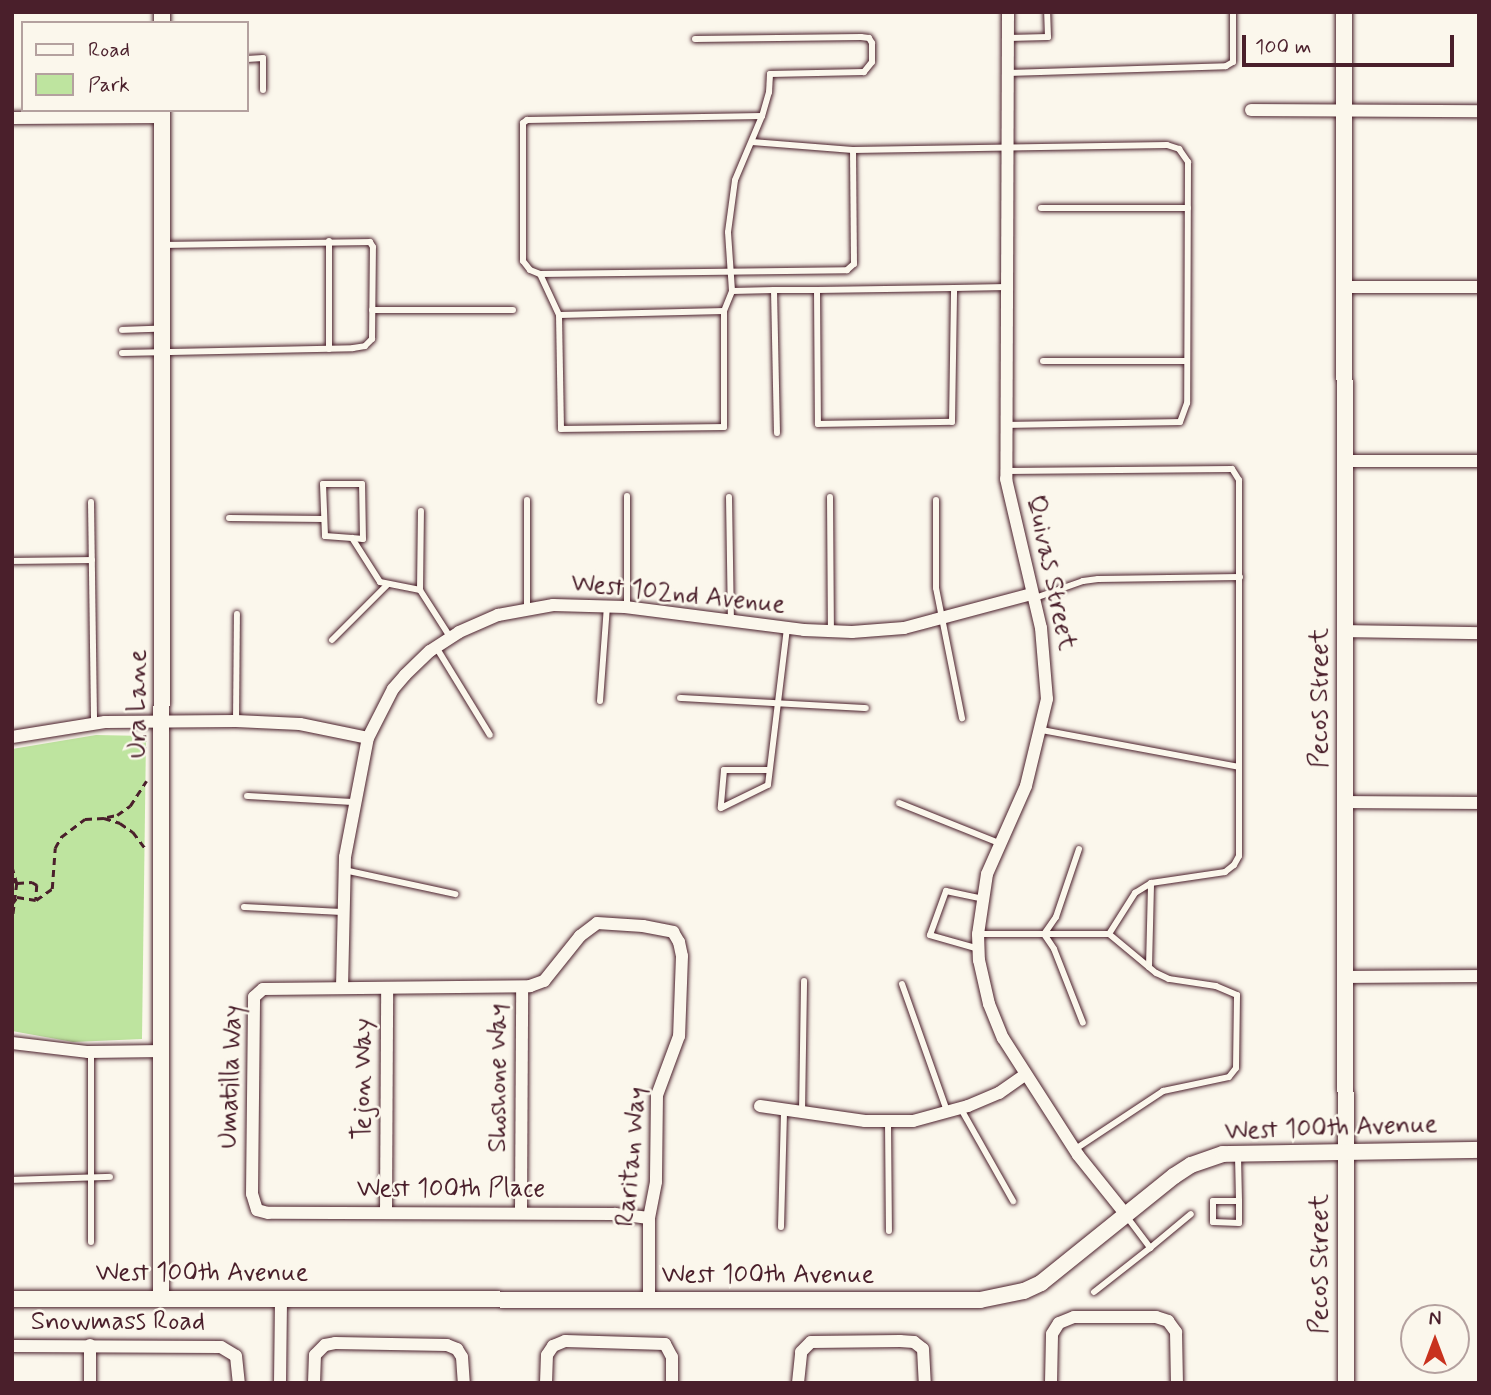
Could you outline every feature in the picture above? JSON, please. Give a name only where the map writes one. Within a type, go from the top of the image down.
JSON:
[{"type":"street","name":"Quivas Street","points":[[1008,12],[1006,471],[1012,512],[1041,628],[1047,674],[1042,730],[1026,786],[999,844],[982,899],[979,949],[982,975],[996,1023],[1025,1075],[1074,1150],[1126,1216]]},
{"type":"street","name":"Pecos Street","points":[[1344,12],[1346,1383]]},
{"type":"street","points":[[1251,110],[1479,111]]},
{"type":"street","points":[[12,118],[162,114]]},
{"type":"street","name":"Ura Lane","points":[[161,1298],[162,114]]},
{"type":"street","points":[[1345,287],[1479,287]]},
{"type":"street","points":[[1345,461],[1479,461]]},
{"type":"street","name":"West 102nd Avenue","points":[[342,988],[344,870],[354,802],[368,738],[393,689],[435,647],[450,637],[498,615],[527,608],[607,606],[831,632],[904,628],[1032,597]]},
{"type":"street","points":[[1345,631],[1479,633]]},
{"type":"street","points":[[12,737],[94,723],[236,721],[300,724],[368,738]]},
{"type":"street","points":[[1345,802],[1479,803]]},
{"type":"street","name":"Raritan Way","points":[[522,987],[544,981],[580,936],[597,923],[667,929],[678,937],[682,956],[679,1036],[658,1088],[656,1182],[649,1218],[649,1301]]},
{"type":"street","points":[[1346,977],[1479,976]]},
{"type":"street","name":"Umatilla Way","points":[[255,1207],[252,1194],[254,997],[262,989],[522,987]]},
{"type":"street","name":"Shoshone Way","points":[[521,1212],[522,987]]},
{"type":"street","name":"Tejon Way","points":[[386,1213],[387,988]]},
{"type":"street","points":[[12,1043],[92,1052],[163,1051]]},
{"type":"street","points":[[760,1106],[888,1122],[913,1121],[954,1111],[999,1093],[1025,1075]]},
{"type":"street","name":"West 100th Avenue","points":[[12,1298],[980,1300],[1003,1297],[1041,1283],[1191,1166],[1238,1151],[1479,1150]]},
{"type":"street","name":"West 100th Place","points":[[255,1207],[268,1213],[521,1212],[615,1214],[649,1218]]},
{"type":"street","points":[[280,1383],[281,1299]]},
{"type":"street","points":[[1051,1383],[1052,1334],[1059,1323],[1074,1317],[1128,1317],[1163,1319],[1174,1327],[1177,1383]]},
{"type":"street","points":[[546,1383],[547,1355],[553,1346],[565,1341],[665,1344],[672,1357],[672,1383]]},
{"type":"street","points":[[798,1383],[801,1352],[811,1342],[862,1341],[900,1341],[919,1345],[925,1353],[925,1383]]},
{"type":"street","points":[[314,1383],[316,1355],[325,1345],[434,1343],[457,1349],[462,1357],[464,1383]]},
{"type":"street","points":[[90,1345],[90,1383]]},
{"type":"street","name":"Snowmass Road","points":[[12,1346],[221,1347],[236,1356],[239,1383]]},
{"type":"lane","points":[[1008,38],[1048,37],[1047,12]]},
{"type":"lane","points":[[1008,73],[1226,66],[1233,62],[1233,12]]},
{"type":"lane","points":[[540,274],[559,315],[561,429],[724,427],[724,311],[732,292],[728,232],[735,180],[762,116],[769,92],[770,74],[864,72],[872,62],[869,38],[695,39]]},
{"type":"lane","points":[[248,59],[263,58],[263,90]]},
{"type":"lane","points":[[762,116],[527,120],[523,123],[523,261],[530,270],[540,274],[847,270],[854,264],[853,150]]},
{"type":"lane","points":[[752,142],[853,150],[1167,145],[1179,149],[1188,162],[1187,403],[1180,422],[1006,425]]},
{"type":"lane","points":[[1041,208],[1188,208]]},
{"type":"lane","points":[[329,241],[329,348]]},
{"type":"lane","points":[[122,353],[353,348],[365,346],[372,339],[373,247],[370,242],[162,245]]},
{"type":"lane","points":[[817,290],[818,424],[952,422],[954,288]]},
{"type":"lane","points":[[732,292],[1007,288]]},
{"type":"lane","points":[[774,290],[778,433]]},
{"type":"lane","points":[[372,310],[513,310]]},
{"type":"lane","points":[[559,315],[724,311]]},
{"type":"lane","points":[[122,330],[162,329]]},
{"type":"lane","points":[[1044,361],[1187,361]]},
{"type":"lane","points":[[1006,471],[1232,469],[1239,480],[1239,856],[1234,865],[1225,872],[1151,883],[1135,893],[1109,934]]},
{"type":"lane","points":[[323,484],[362,484],[363,539],[352,538],[325,536],[323,484]]},
{"type":"lane","points":[[627,496],[627,608]]},
{"type":"lane","points":[[729,497],[731,621]]},
{"type":"lane","points":[[830,497],[831,632]]},
{"type":"lane","points":[[527,500],[527,608]]},
{"type":"lane","points":[[936,500],[936,588],[962,718]]},
{"type":"lane","points":[[91,502],[94,723]]},
{"type":"lane","points":[[421,511],[420,590],[450,637]]},
{"type":"lane","points":[[229,518],[324,519]]},
{"type":"lane","points":[[352,538],[380,582],[420,590]]},
{"type":"lane","points":[[12,561],[92,559]]},
{"type":"lane","points":[[1032,597],[1098,579],[1240,577]]},
{"type":"lane","points":[[332,640],[388,584]]},
{"type":"lane","points":[[600,702],[607,606]]},
{"type":"lane","points":[[236,721],[237,614]]},
{"type":"lane","points":[[769,771],[724,770],[721,808],[768,785],[786,628]]},
{"type":"lane","points":[[435,647],[490,735]]},
{"type":"lane","points":[[680,698],[866,708]]},
{"type":"lane","points":[[1042,730],[1239,766]]},
{"type":"lane","points":[[247,796],[354,802]]},
{"type":"lane","points":[[899,803],[999,844]]},
{"type":"lane","points":[[1044,934],[1056,917],[1079,849]]},
{"type":"lane","points":[[344,870],[455,894]]},
{"type":"lane","points":[[1149,967],[1151,883]]},
{"type":"lane","points":[[979,949],[930,935],[946,891],[982,899]]},
{"type":"lane","points":[[244,907],[342,912]]},
{"type":"lane","points":[[978,934],[1109,934],[1149,967],[1170,979],[1216,986],[1237,995],[1236,1068],[1229,1077],[1163,1091],[1074,1150]]},
{"type":"lane","points":[[1044,934],[1054,949],[1083,1023]]},
{"type":"lane","points":[[802,1112],[804,981]]},
{"type":"lane","points":[[902,984],[954,1111],[1013,1201]]},
{"type":"lane","points":[[91,1241],[92,1052]]},
{"type":"lane","points":[[781,1227],[784,1110]]},
{"type":"lane","points":[[888,1122],[888,1230]]},
{"type":"lane","points":[[1238,1151],[1239,1201],[1239,1223],[1213,1222],[1213,1201],[1239,1201]]},
{"type":"lane","points":[[12,1180],[110,1177]]},
{"type":"lane","points":[[1094,1292],[1191,1214]]},
{"type":"lane","points":[[1126,1216],[1150,1248]]},
{"type":"path","points":[[144,722],[145,758]]},
{"type":"path","points":[[17,897],[36,900],[52,889],[55,848],[61,837],[85,819],[117,815],[130,806],[146,783],[145,771]]},
{"type":"path","points":[[104,818],[120,823],[133,832],[145,848]]},
{"type":"path","points":[[12,866],[17,883],[12,921]]},
{"type":"path","points":[[12,878],[17,883]]},
{"type":"path","points":[[17,883],[32,881],[37,886],[36,900]]},
{"type":"path","points":[[12,904],[17,897]]},
{"type":"green space","points":[[96,735],[146,736],[142,1039],[73,1042],[12,1031],[12,749]]}]
